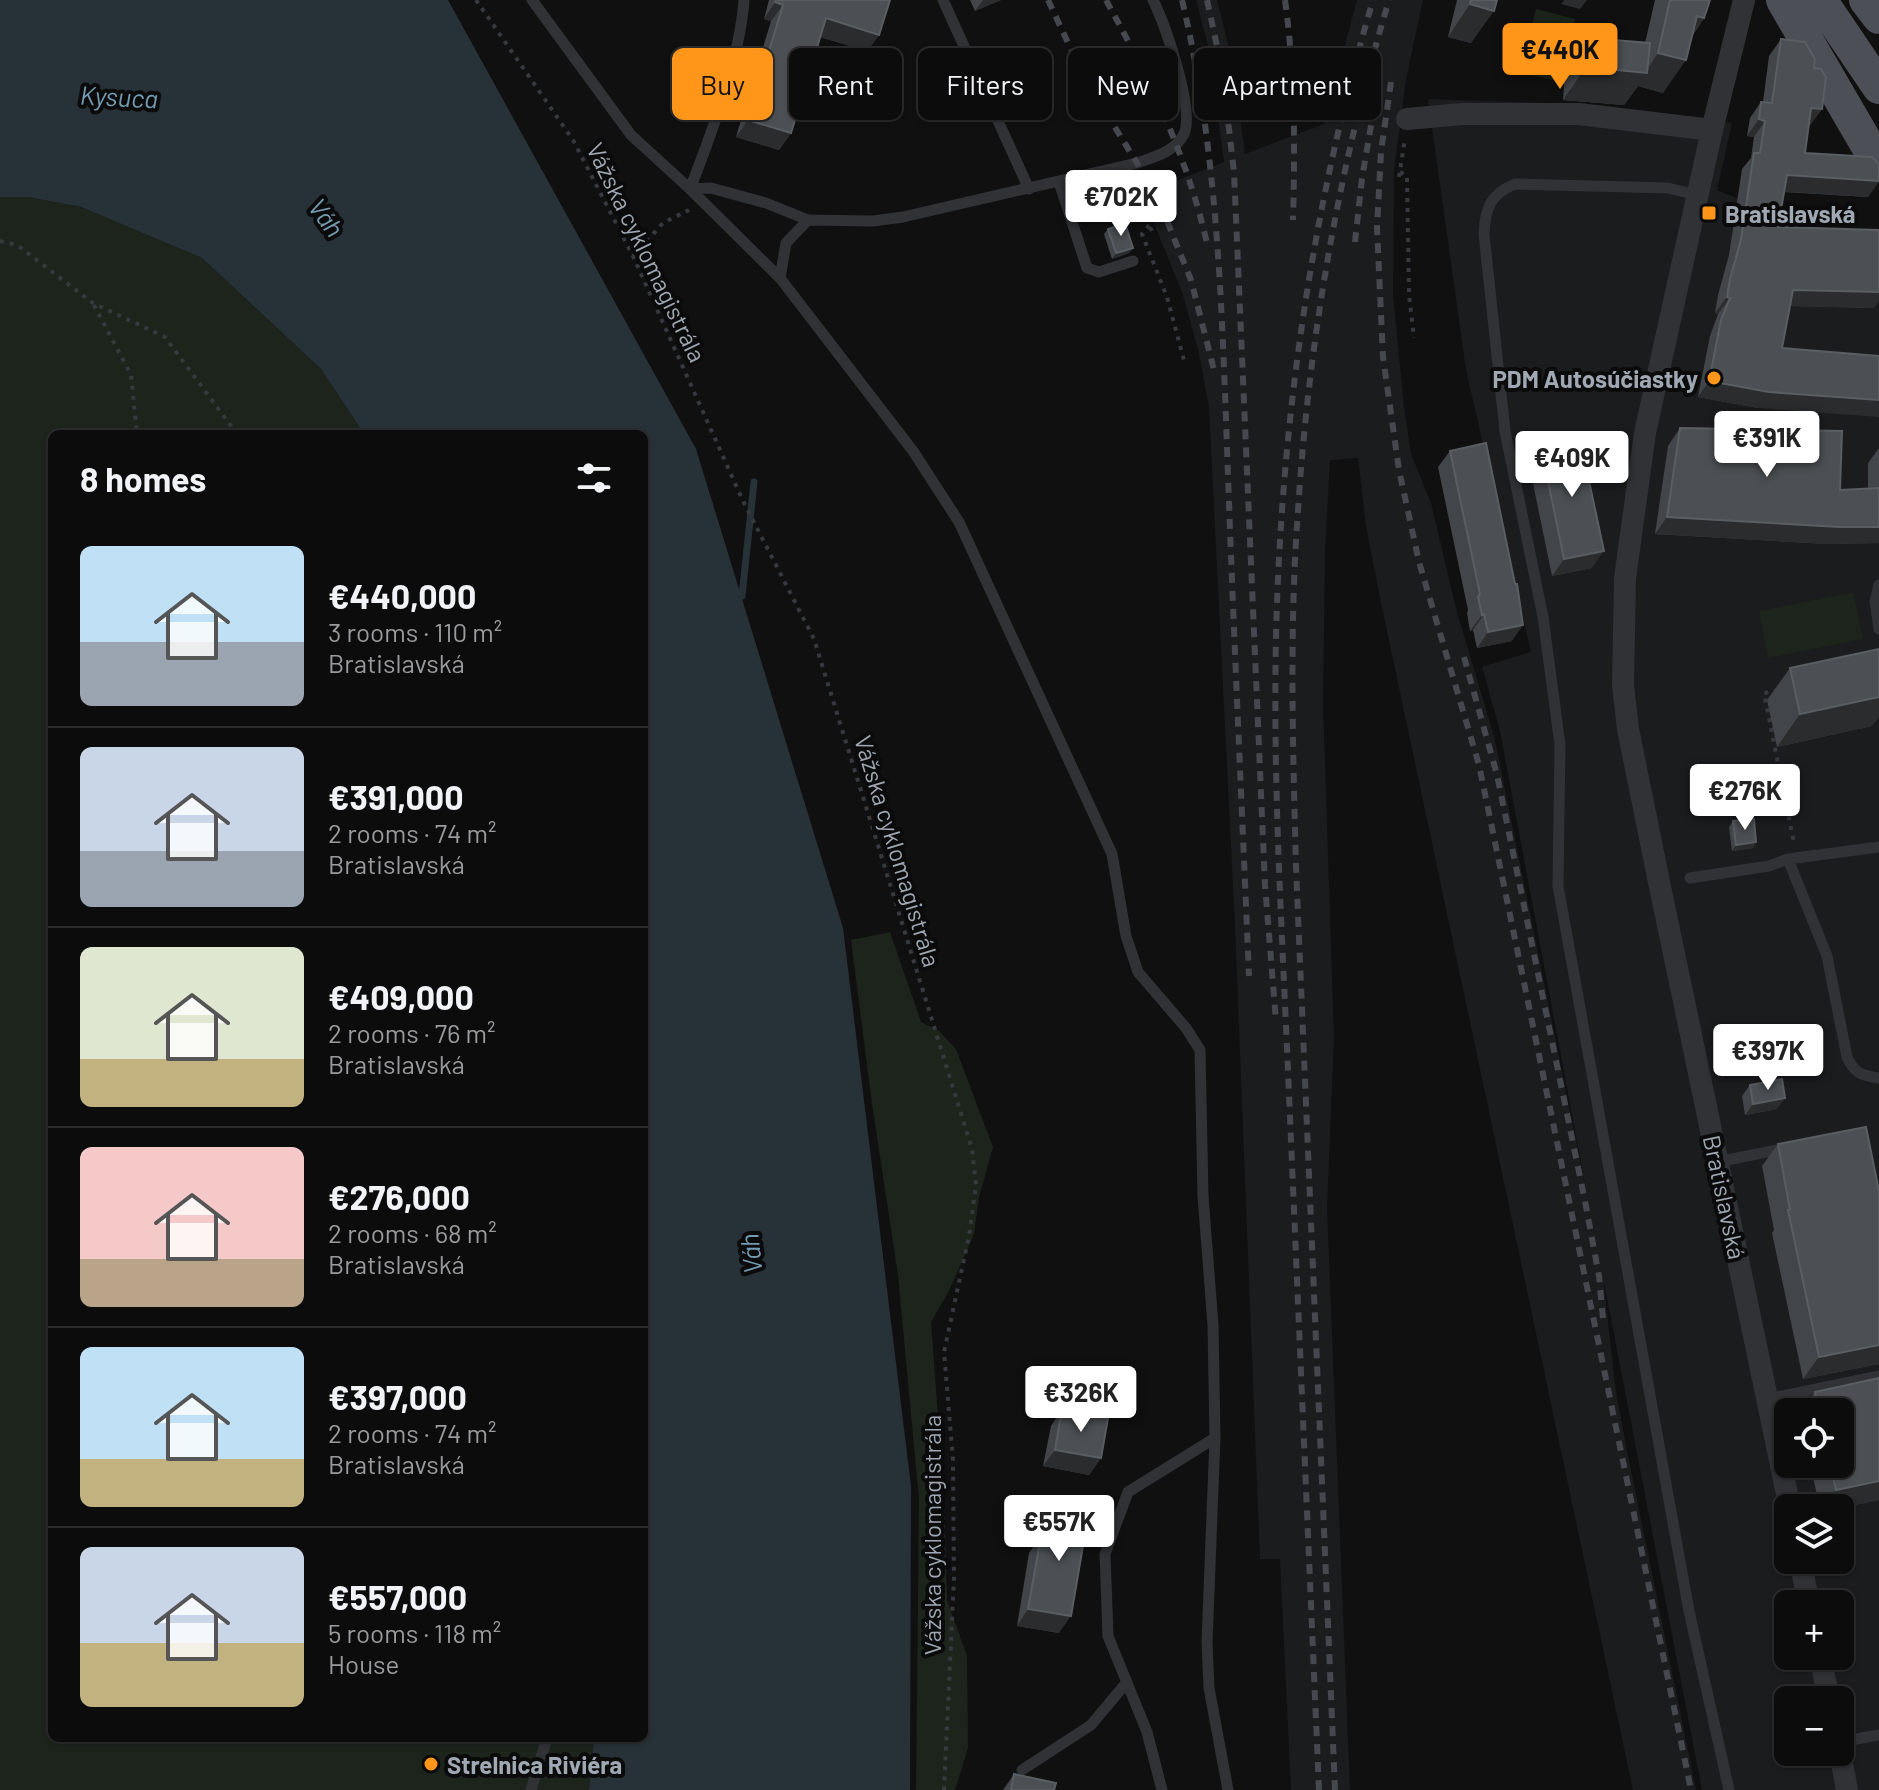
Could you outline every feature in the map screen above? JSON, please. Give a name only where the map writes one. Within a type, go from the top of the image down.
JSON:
[{"type":"main road","points":[[1783,0],[1879,165]]},
{"type":"main road","points":[[1820,0],[1879,87]]},
{"type":"main road","points":[[1866,0],[1879,17]]},
{"type":"street","name":"Bratislavská","points":[[1744,0],[1645,433],[1625,578],[1623,685],[1628,729],[1787,1494]]},
{"type":"street","points":[[1407,119],[1462,114],[1579,114],[1712,130]]},
{"type":"street","points":[[1843,1766],[1847,1790]]},
{"type":"lane","points":[[532,0],[631,135],[780,278],[913,451],[959,522],[1112,854],[1126,936],[1138,972],[1186,1028],[1200,1050],[1203,1196],[1213,1325],[1215,1438],[1208,1672],[1228,1790]]},
{"type":"lane","points":[[690,189],[711,135],[742,21],[744,0]]},
{"type":"lane","points":[[943,0],[1029,189]]},
{"type":"lane","points":[[690,189],[711,188],[766,203],[808,220],[873,221],[1029,189],[1162,155],[1177,143],[1185,131],[1185,104],[1166,26],[1153,0]]},
{"type":"lane","points":[[1059,182],[1087,268],[1099,272],[1133,261]]},
{"type":"lane","points":[[1697,195],[1668,188],[1515,184],[1503,189],[1488,205],[1484,234],[1505,431],[1543,617],[1560,745],[1558,886],[1689,1611],[1729,1790]]},
{"type":"lane","points":[[780,278],[786,243],[808,220]]},
{"type":"lane","points":[[1879,585],[1875,601],[1879,629]]},
{"type":"lane","points":[[1690,878],[1769,866],[1788,859],[1879,847]]},
{"type":"lane","points":[[1788,859],[1827,956],[1847,1057],[1852,1069],[1859,1074],[1879,1078]]},
{"type":"lane","points":[[1717,1162],[1804,1145]]},
{"type":"lane","points":[[1767,1399],[1879,1376]]},
{"type":"lane","points":[[1162,1790],[1147,1732],[1108,1636],[1105,1554],[1128,1492],[1215,1438]]},
{"type":"lane","points":[[1022,1770],[1091,1725],[1127,1682]]},
{"type":"lane","points":[[1854,1739],[1879,1735]]},
{"type":"lane","points":[[531,1790],[546,1742]]},
{"type":"path","name":"Vážska cyklomagistrála","points":[[476,0],[573,140],[633,256],[743,501],[814,639],[972,1149],[976,1185],[969,1236],[944,1352],[953,1460],[954,1578],[944,1790]]},
{"type":"path","points":[[1407,119],[1399,175],[1407,176],[1409,295],[1414,338]]},
{"type":"path","points":[[1121,166],[1150,228],[1142,234],[1167,297],[1185,364]]},
{"type":"path","points":[[633,256],[663,223],[703,203]]},
{"type":"path","points":[[0,241],[17,245],[93,303],[165,337],[234,430]]},
{"type":"path","points":[[93,303],[131,375],[137,430]]},
{"type":"path","points":[[1778,690],[1764,693],[1794,845]]},
{"type":"shaded area","points":[[1196,0],[1217,0],[1229,48],[1209,48]]},
{"type":"shaded area","points":[[1357,0],[1423,0],[1406,79],[1394,171],[1393,295],[1404,408],[1411,454],[1431,503],[1457,612],[1495,740],[1589,1205],[1500,731],[1482,667],[1531,652],[1466,370],[1428,99],[1581,104],[1732,123],[1717,190],[1879,260],[1879,1790],[1702,1790],[1603,1277],[1615,1385],[1626,1446],[1696,1790],[1633,1790],[1380,598],[1366,526],[1358,458],[1330,460],[1323,703],[1334,1037],[1327,1208],[1350,1790],[1291,1790],[1280,1559],[1260,1559],[1235,925],[1209,408],[1199,353],[1182,292],[1142,194],[1224,162],[1218,120],[1240,120],[1245,154],[1324,124],[1325,120],[1381,120],[1381,48],[1344,48]]},
{"type":"shaded area","points":[[1536,9],[1575,19],[1560,82],[1520,72]]},
{"type":"shaded area","points":[[0,197],[28,197],[81,207],[202,258],[321,369],[361,430],[48,430],[48,1742],[594,1742],[589,1790],[0,1790]]},
{"type":"shaded area","points":[[1853,592],[1863,639],[1768,658],[1759,611]]},
{"type":"shaded area","points":[[890,932],[921,1022],[939,1031],[956,1049],[993,1147],[979,1197],[974,1234],[950,1289],[931,1322],[944,1498],[947,1600],[967,1656],[968,1748],[955,1790],[916,1790],[919,1500],[898,1275],[851,940]]},
{"type":"water","points":[[0,0],[448,0],[696,449],[843,928],[911,1486],[910,1790],[589,1790],[594,1742],[648,1742],[648,430],[361,430],[321,369],[202,258],[81,207],[28,197],[0,197]]},
{"type":"building","points":[[890,0],[879,35],[826,18],[817,48],[789,48],[789,120],[795,120],[791,133],[748,120],[773,120],[773,48],[770,48],[783,5],[775,2]]},
{"type":"building","points":[[1471,0],[1497,0],[1494,11],[1470,4]]},
{"type":"building","points":[[1670,0],[1710,0],[1704,18],[1697,16],[1686,60],[1658,53]]},
{"type":"building","points":[[1588,38],[1650,43],[1647,73],[1586,67]]},
{"type":"building","points":[[1781,39],[1805,42],[1815,59],[1814,68],[1821,69],[1826,77],[1822,109],[1811,108],[1805,153],[1872,157],[1879,164],[1879,181],[1787,175],[1778,227],[1879,230],[1879,292],[1793,290],[1782,348],[1879,356],[1879,400],[1769,392],[1709,381],[1721,320],[1730,298],[1727,297],[1741,239],[1754,153],[1760,153],[1765,121],[1759,119],[1761,102],[1772,103]]},
{"type":"building","points":[[1125,223],[1133,248],[1116,253],[1108,229]]},
{"type":"building","points":[[1680,428],[1842,431],[1840,490],[1879,488],[1879,527],[1667,517]]},
{"type":"building","points":[[1580,439],[1604,551],[1564,559],[1541,447]]},
{"type":"building","points":[[1486,443],[1523,625],[1488,632],[1478,597],[1480,594],[1450,451]]},
{"type":"building","points":[[1879,649],[1879,697],[1800,714],[1790,668]]},
{"type":"building","points":[[1754,819],[1756,842],[1736,845],[1733,821]]},
{"type":"building","points":[[1782,1079],[1785,1098],[1753,1104],[1750,1085]]},
{"type":"building","points":[[1866,1127],[1879,1191],[1879,1345],[1819,1357],[1788,1210],[1778,1144]]},
{"type":"building","points":[[1879,1378],[1879,1481],[1836,1490],[1833,1478],[1854,1478],[1854,1398],[1816,1398],[1815,1392]]},
{"type":"building","points":[[1062,1409],[1108,1418],[1101,1458],[1055,1450]]},
{"type":"building","points":[[1065,1498],[1085,1502],[1083,1511],[1086,1511],[1071,1616],[1028,1609],[1041,1536],[1046,1537],[1048,1526],[1059,1529]]},
{"type":"building","points":[[1014,1774],[1056,1783],[1054,1790],[1011,1790]]},
{"type":"waterway","points":[[742,596],[754,482]]},
{"type":"railway","points":[[1048,0],[1085,79],[1137,163],[1165,216],[1191,280],[1215,374]]},
{"type":"railway","points":[[1106,0],[1165,118],[1189,178],[1207,243]]},
{"type":"railway","points":[[1182,0],[1204,117],[1217,236],[1249,976]]},
{"type":"railway","points":[[1207,0],[1222,69],[1234,172],[1265,885],[1276,1021]]},
{"type":"railway","points":[[1285,0],[1294,110],[1293,220]]},
{"type":"railway","points":[[1319,1790],[1278,836],[1276,643],[1282,505],[1308,286],[1336,142],[1373,0]]},
{"type":"railway","points":[[1335,1790],[1296,867],[1293,600],[1303,446],[1318,317],[1355,125],[1389,0]]},
{"type":"railway","points":[[1391,82],[1381,152],[1377,228],[1383,357],[1399,470],[1419,562],[1479,765],[1691,1790]]},
{"type":"railway","points":[[1355,242],[1372,120]]},
{"type":"railway","points":[[1464,657],[1497,775],[1585,1201],[1599,1276],[1603,1319]]},
{"type":"place","name":"Bratislavská","points":[[1709,213]]},
{"type":"place","name":"PDM Autosúčiastky","points":[[1714,378]]},
{"type":"place","name":"Strelnica Riviéra","points":[[431,1764]]},
{"type":"water label","name":"Kysuca","points":[[119,96]]},
{"type":"water label","name":"Váh","points":[[327,217]]},
{"type":"water label","name":"Váh","points":[[750,1254]]}]
